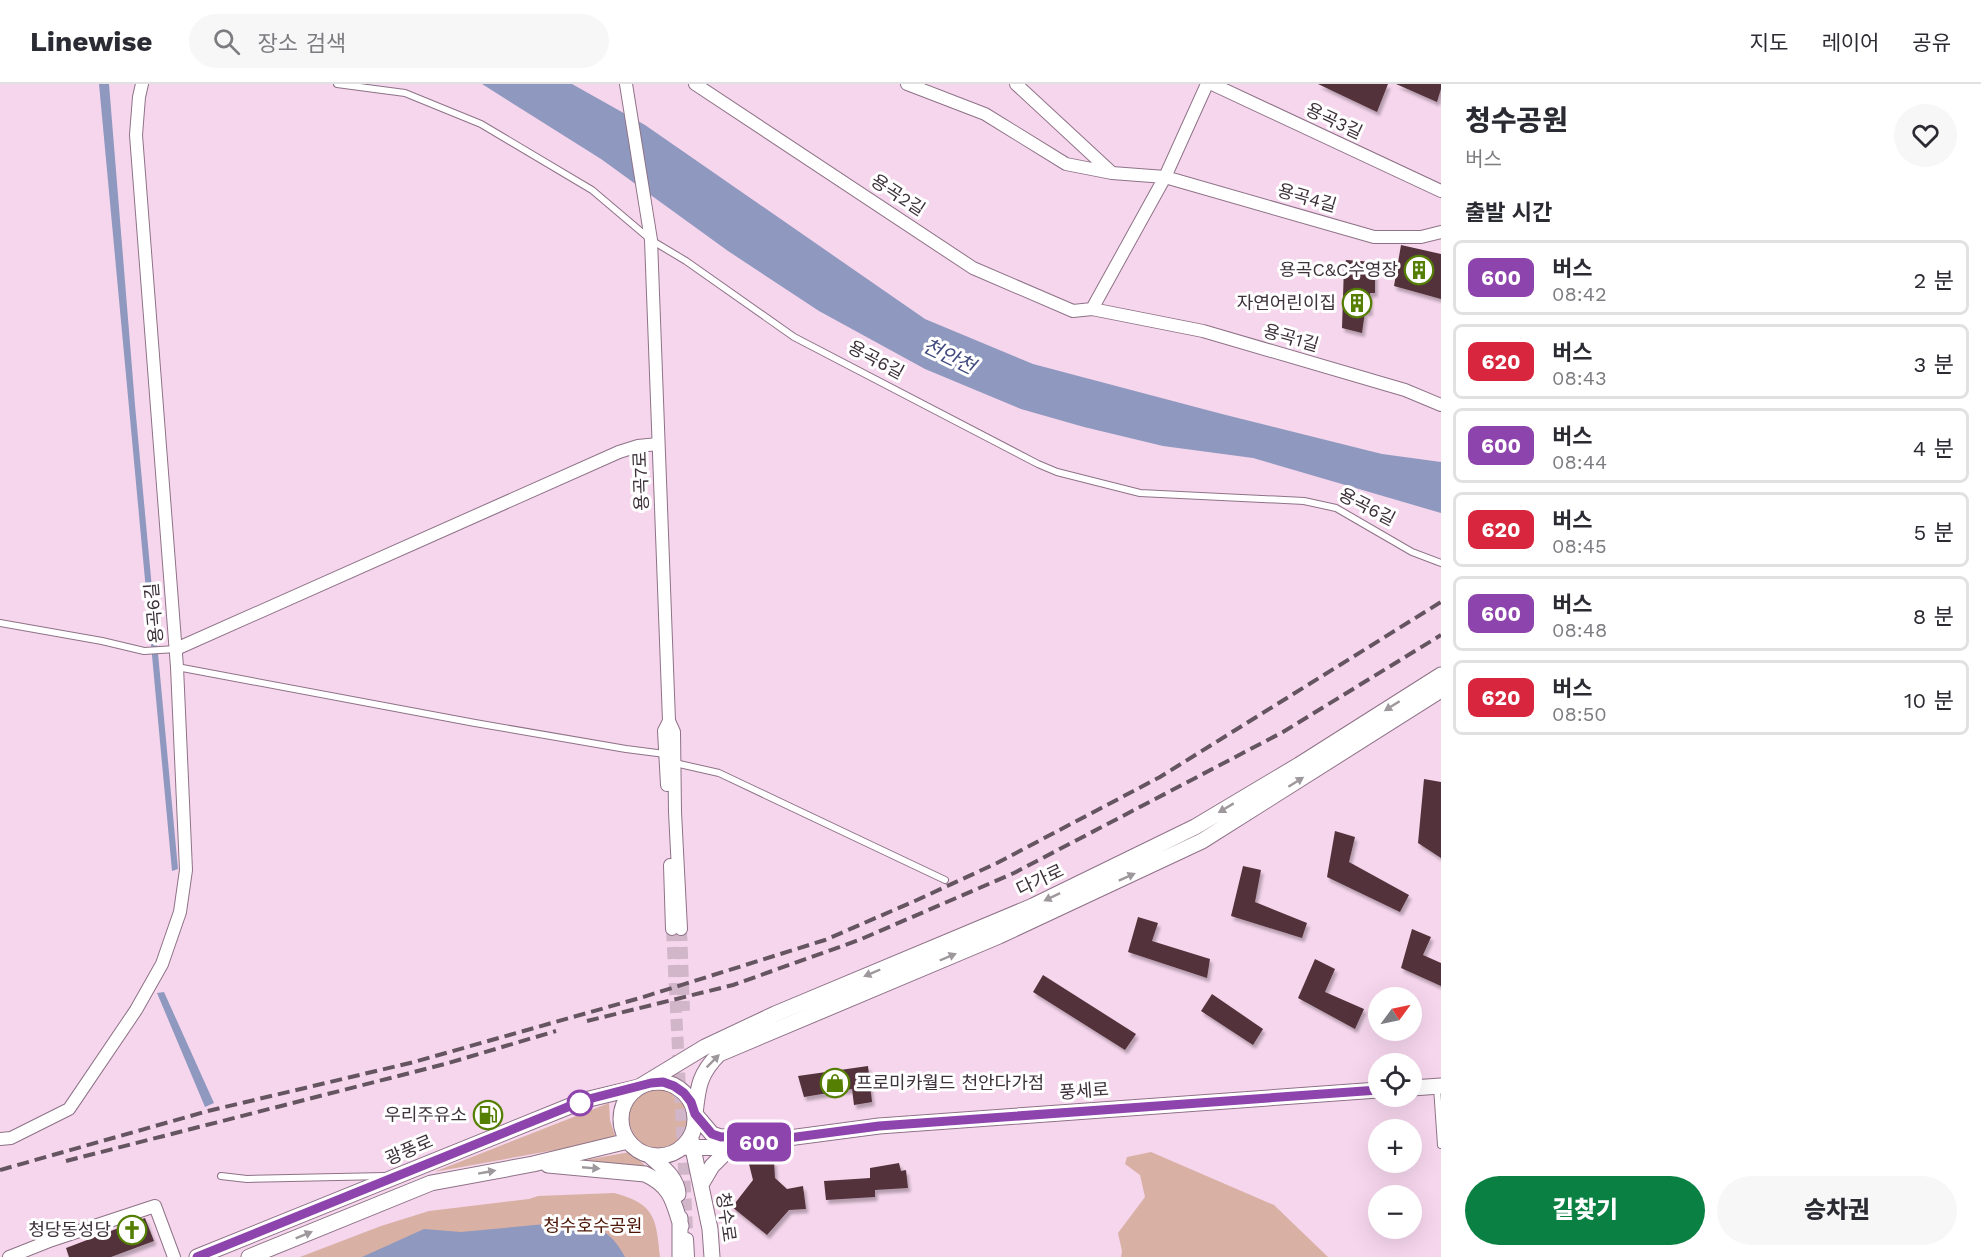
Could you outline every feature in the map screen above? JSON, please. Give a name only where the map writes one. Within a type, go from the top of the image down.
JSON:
[{"type":"street","name":"용곡6길","points":[[0,1139],[11,1138],[69,1108],[124,1028],[162,964],[180,912],[186,870],[177,666],[171,649],[136,135],[142,84]]},
{"type":"street","name":"용곡7로","points":[[626,84],[651,240],[669,721],[664,731],[670,758],[676,929]]},
{"type":"street","name":"용곡2길","points":[[695,84],[973,268],[1073,311],[1092,309]]},
{"type":"street","points":[[907,84],[985,114],[1066,164],[1112,173],[1165,177]]},
{"type":"street","points":[[1016,84],[1112,173]]},
{"type":"street","points":[[1092,309],[1165,177],[1207,84]]},
{"type":"street","name":"용곡3길","points":[[1212,84],[1441,191]]},
{"type":"street","name":"용곡4길","points":[[1165,177],[1374,237],[1421,237],[1441,232]]},
{"type":"street","name":"용곡1길","points":[[1092,309],[1203,331],[1405,390],[1441,405]]},
{"type":"street","points":[[171,649],[619,452],[638,446],[658,444]]},
{"type":"street","name":"다가로","points":[[639,1087],[705,1047],[775,1014],[1033,906],[1195,827],[1299,765],[1441,675]]},
{"type":"street","name":"다가로","points":[[695,1114],[700,1077],[719,1054],[999,936],[1202,841],[1441,690]]},
{"type":"street","points":[[585,1100],[705,1047]]},
{"type":"street","points":[[663,1082],[684,1093],[691,1102],[695,1114],[689,1144],[673,1153],[661,1156],[649,1155],[637,1150],[628,1142],[622,1130],[623,1106],[639,1087],[651,1083],[663,1082]]},
{"type":"street","points":[[1422,1087],[1439,1086]]},
{"type":"street","name":"광풍로","points":[[197,1257],[585,1100],[639,1087]]},
{"type":"street","name":"풍세로","points":[[689,1144],[729,1149],[744,1148],[758,1142],[879,1126],[1368,1091]]},
{"type":"street","name":"풍세로","points":[[695,1114],[712,1134],[721,1137],[742,1136],[758,1142]]},
{"type":"street","points":[[249,1257],[431,1182],[532,1164],[628,1142]]},
{"type":"street","name":"청수로","points":[[689,1144],[702,1184],[710,1229],[712,1257]]},
{"type":"street","points":[[702,1184],[712,1166],[729,1149]]},
{"type":"street","points":[[649,1155],[665,1170],[677,1186],[687,1235],[680,1257]]},
{"type":"street","points":[[532,1164],[645,1174],[657,1179],[672,1197],[695,1257]]},
{"type":"street","points":[[9,1257],[52,1240],[155,1206],[174,1257]]},
{"type":"street","points":[[688,1257],[684,1217],[697,1214],[710,1229]]},
{"type":"lane","name":"용곡6길","points":[[337,84],[405,93],[481,124],[592,190],[651,240],[686,261],[794,337],[1048,468],[1140,493],[1304,501],[1336,508],[1412,552],[1441,562]]},
{"type":"lane","points":[[0,623],[144,651],[171,649]]},
{"type":"lane","points":[[177,666],[670,758],[719,773],[945,880]]},
{"type":"lane","points":[[1439,1086],[1441,1145]]},
{"type":"lane","points":[[222,1176],[257,1179],[398,1176]]},
{"type":"green space","points":[[658,1087],[680,1098],[692,1120],[685,1139],[661,1152],[649,1149],[639,1141],[631,1130],[629,1117],[632,1104],[641,1093]]},
{"type":"green space","points":[[609,1103],[610,1120],[616,1139],[434,1172]]},
{"type":"green space","points":[[630,1152],[649,1169],[574,1162]]},
{"type":"green space","points":[[1151,1152],[1274,1205],[1328,1257],[1121,1257],[1118,1233],[1145,1197],[1140,1175],[1125,1164],[1127,1157]]},
{"type":"green space","name":"청수호수공원","points":[[614,1193],[638,1202],[651,1214],[657,1232],[660,1257],[300,1257],[381,1226],[429,1211],[538,1196]]},
{"type":"water","points":[[99,84],[109,84],[135,405],[178,869],[172,871]]},
{"type":"water","name":"천안천","points":[[482,84],[572,84],[645,125],[925,319],[1033,364],[1382,454],[1441,462],[1441,513],[1253,458],[1163,446],[1084,427],[1021,409],[925,369],[819,311],[728,251],[601,159]]},
{"type":"water","points":[[164,992],[214,1103],[205,1107],[157,993]]},
{"type":"water","points":[[567,1222],[602,1231],[614,1240],[625,1257],[362,1257],[424,1229],[461,1232]]},
{"type":"building","points":[[1318,84],[1388,84],[1377,112]]},
{"type":"building","points":[[1396,84],[1441,84],[1441,89],[1437,102]]},
{"type":"building","name":"용곡C&C수영장","points":[[1401,245],[1441,254],[1441,299],[1394,286]]},
{"type":"building","name":"자연어린이집","points":[[1346,260],[1375,262],[1375,293],[1370,293],[1370,312],[1365,312],[1362,333],[1342,328]]},
{"type":"building","points":[[1424,779],[1441,782],[1441,858],[1418,843]]},
{"type":"building","points":[[1335,831],[1355,837],[1349,862],[1409,895],[1400,912],[1327,877]]},
{"type":"building","points":[[1243,866],[1261,870],[1255,902],[1307,923],[1302,938],[1231,916]]},
{"type":"building","points":[[1138,917],[1158,923],[1152,941],[1210,959],[1207,978],[1128,952]]},
{"type":"building","points":[[1412,929],[1431,937],[1423,955],[1441,963],[1441,986],[1401,968]]},
{"type":"building","points":[[1315,959],[1335,969],[1325,992],[1364,1009],[1355,1029],[1298,998]]},
{"type":"building","points":[[1043,975],[1136,1034],[1125,1050],[1033,992]]},
{"type":"building","points":[[1212,994],[1263,1029],[1253,1045],[1201,1011]]},
{"type":"building","name":"프로미카월드 천안다가점","points":[[868,1066],[872,1102],[854,1105],[852,1089],[804,1097],[798,1076]]},
{"type":"building","points":[[774,1161],[775,1178],[787,1189],[803,1186],[806,1209],[789,1210],[767,1235],[732,1207],[753,1180],[749,1164]]},
{"type":"building","points":[[899,1163],[901,1171],[906,1170],[908,1188],[875,1190],[875,1197],[826,1200],[824,1181],[870,1178],[870,1168]]},
{"type":"building","name":"청당동성당","points":[[145,1218],[154,1241],[111,1257],[69,1257],[66,1248]]},
{"type":"tunnel","points":[[672,929],[687,1230]]},
{"type":"tunnel","points":[[681,929],[684,1011]]},
{"type":"railway","points":[[0,1170],[208,1111],[414,1062],[640,998],[825,940],[997,863],[1160,777],[1441,602]]},
{"type":"railway","points":[[587,1021],[733,985],[859,940],[1014,873],[1283,732],[1441,635]]},
{"type":"railway","points":[[66,1161],[445,1064],[556,1031]]},
{"type":"bus line","name":"600","points":[[197,1257],[585,1100],[651,1083],[663,1082],[684,1093],[691,1102],[695,1114],[712,1134],[721,1137],[742,1136],[758,1142],[879,1126],[1368,1091]]},
{"type":"place","name":"용곡C&C수영장","points":[[1419,270]]},
{"type":"place","name":"자연어린이집","points":[[1357,303]]},
{"type":"place","name":"프로미카월드 천안다가점","points":[[835,1083]]},
{"type":"place","name":"우리주유소","points":[[488,1115]]},
{"type":"place","name":"청당동성당","points":[[132,1230]]}]
